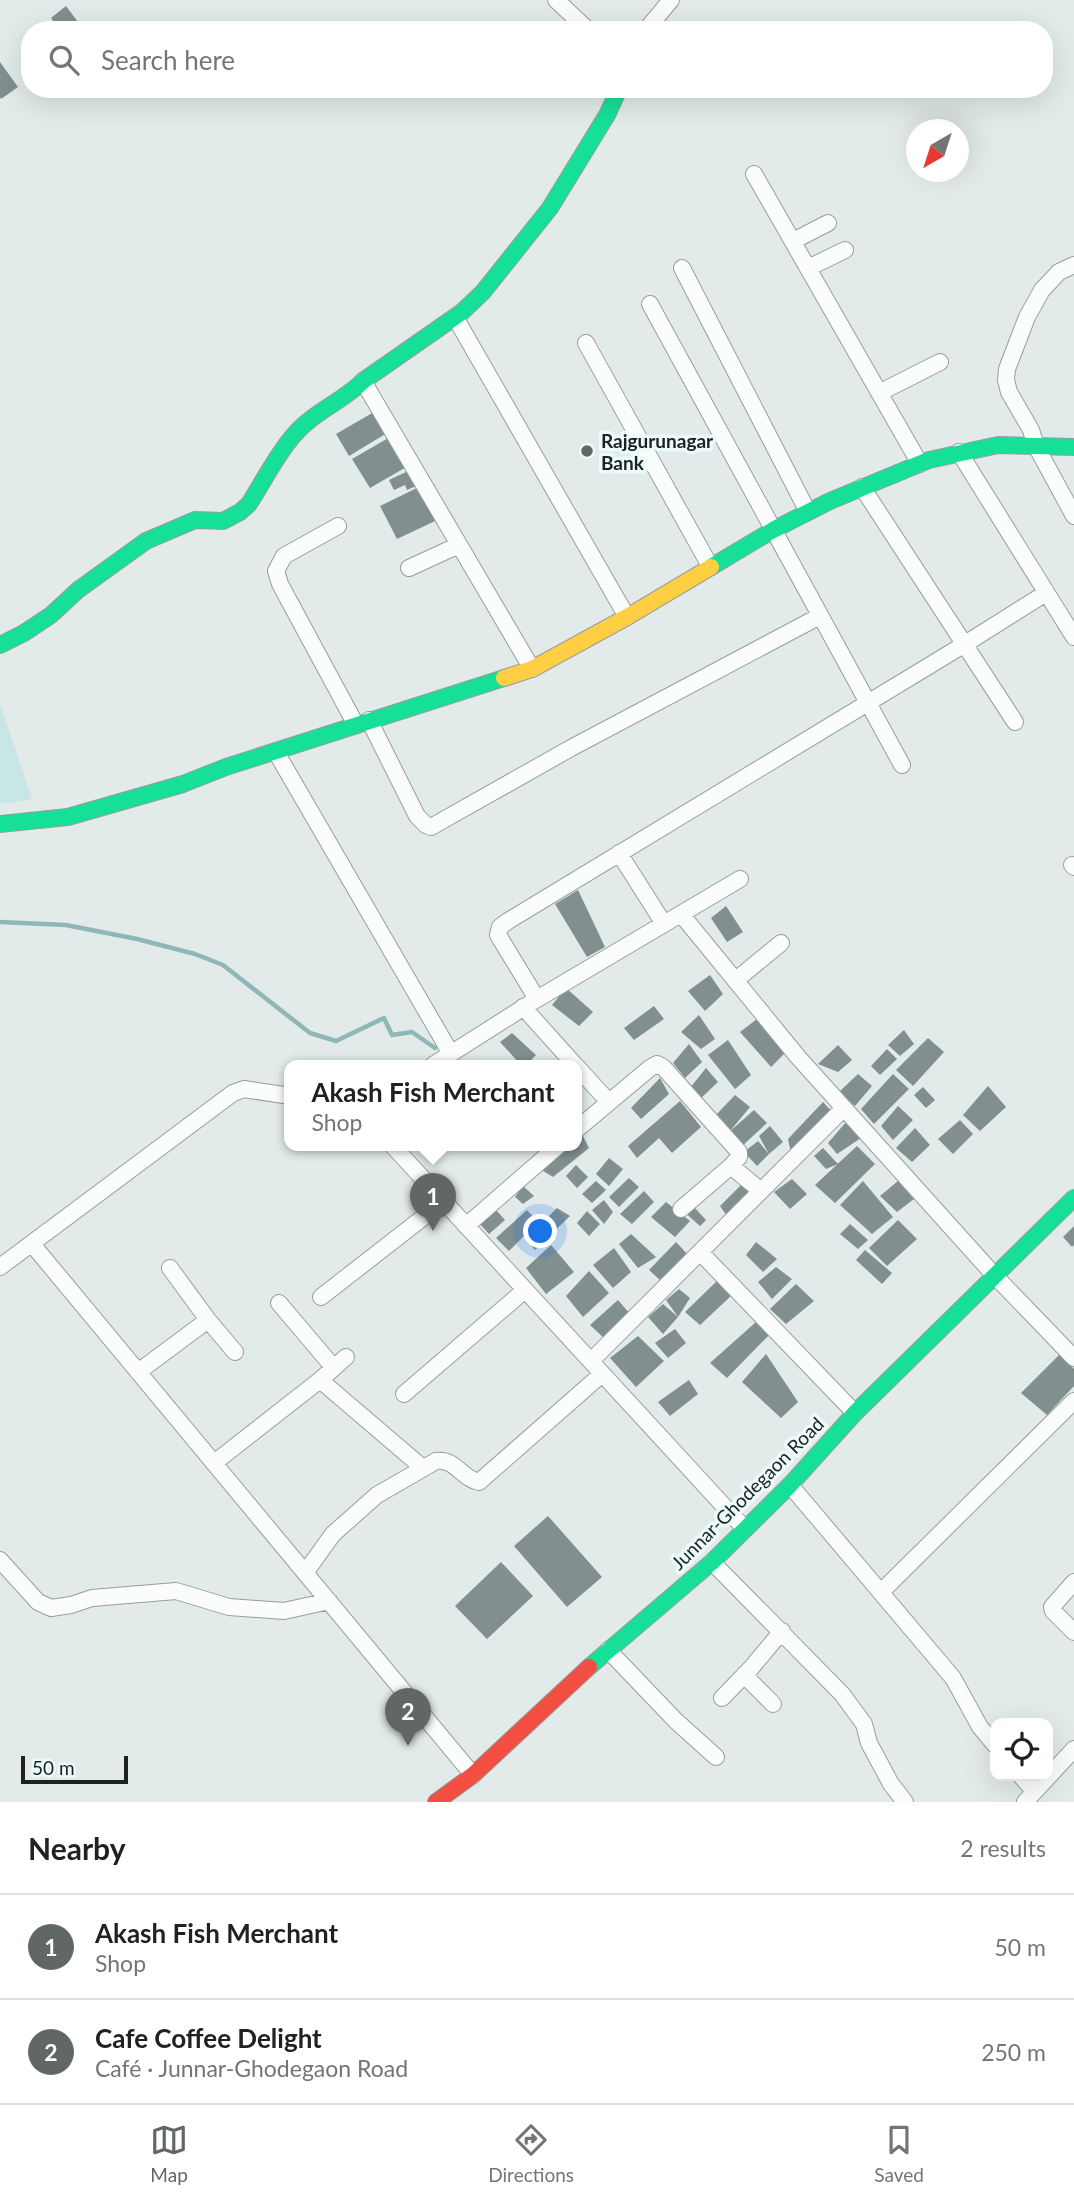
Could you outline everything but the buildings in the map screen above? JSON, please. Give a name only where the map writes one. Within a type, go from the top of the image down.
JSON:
[{"type":"street","points":[[556,0],[578,21]]},
{"type":"street","points":[[654,21],[671,0]]},
{"type":"street","points":[[0,645],[51,615],[78,590],[146,541],[195,520],[223,521],[249,504],[294,434],[321,411],[455,317],[483,292],[550,208],[615,98]]},
{"type":"street","points":[[754,174],[920,464]]},
{"type":"street","points":[[793,241],[828,223]]},
{"type":"street","points":[[808,268],[845,250]]},
{"type":"street","points":[[1074,265],[1059,272],[1042,290],[1027,317],[1007,369],[1009,392],[1074,516]]},
{"type":"street","points":[[682,268],[808,512]]},
{"type":"street","points":[[650,304],[902,765]]},
{"type":"street","points":[[455,317],[627,617]]},
{"type":"street","points":[[586,343],[710,566]]},
{"type":"street","points":[[879,393],[940,362]]},
{"type":"street","points":[[363,381],[531,669]]},
{"type":"street","points":[[0,824],[68,817],[183,784],[226,767],[531,669],[627,617],[773,530],[862,487],[920,464],[958,452],[998,445],[1074,447]]},
{"type":"street","points":[[958,452],[1074,637]]},
{"type":"street","points":[[862,487],[1015,722]]},
{"type":"street","points":[[338,526],[284,556],[276,571],[280,584],[417,816],[431,827],[571,748],[820,616]]},
{"type":"street","points":[[409,568],[459,545]]},
{"type":"street","points":[[572,1060],[530,1003],[498,935],[500,927],[1046,593]]},
{"type":"street","points":[[276,752],[450,1052]]},
{"type":"street","points":[[619,853],[664,924]]},
{"type":"street","points":[[440,1060],[740,878]]},
{"type":"street","points":[[681,914],[798,1057],[995,1276],[1074,1358]]},
{"type":"street","points":[[736,981],[781,943]]},
{"type":"street","points":[[582,1125],[650,1068],[657,1065],[663,1068],[739,1152],[737,1161],[681,1209]]},
{"type":"street","points":[[582,1073],[609,1102]]},
{"type":"street","points":[[0,1267],[233,1093],[244,1090],[284,1095]]},
{"type":"street","points":[[305,1573],[333,1534],[377,1495],[436,1461],[450,1462],[472,1481],[479,1482],[597,1368],[700,1252],[844,1108]]},
{"type":"street","points":[[397,1151],[745,1529]]},
{"type":"street","points":[[466,1226],[552,1151]]},
{"type":"street","points":[[731,1166],[761,1191]]},
{"type":"street","name":"Junnar-Ghodegaon Road","points":[[436,1802],[473,1775],[608,1650],[712,1562],[790,1485],[855,1413],[1074,1198]]},
{"type":"street","points":[[321,1297],[443,1202]]},
{"type":"street","points":[[32,1244],[473,1775]]},
{"type":"street","points":[[700,1252],[855,1413]]},
{"type":"street","points":[[170,1268],[235,1352]]},
{"type":"street","points":[[404,1394],[525,1290]]},
{"type":"street","points":[[214,1463],[340,1363],[279,1303]]},
{"type":"street","points":[[138,1372],[208,1320]]},
{"type":"street","points":[[320,1380],[423,1468]]},
{"type":"street","points":[[882,1591],[1074,1401]]},
{"type":"street","points":[[790,1485],[953,1678],[980,1727],[990,1739]]},
{"type":"street","points":[[0,1560],[38,1602],[51,1608],[93,1598],[176,1591],[229,1607],[284,1611],[329,1601]]},
{"type":"street","points":[[712,1562],[842,1693],[864,1724],[869,1743],[891,1784],[905,1802]]},
{"type":"street","points":[[1074,1582],[1052,1606],[1053,1611],[1074,1632]]},
{"type":"street","points":[[722,1698],[782,1631]]},
{"type":"street","points":[[608,1650],[676,1721],[716,1757]]},
{"type":"street","points":[[744,1675],[773,1704]]},
{"type":"street","points":[[1030,1797],[1074,1749]]},
{"type":"shaded area","points":[[0,704],[32,799],[0,804]]},
{"type":"waterway","points":[[0,922],[66,925],[195,954],[223,965],[310,1033],[336,1041],[384,1018],[392,1035],[412,1032],[435,1048]]},
{"type":"traffic: fast","points":[[0,645],[51,615],[78,590],[146,541],[195,520],[223,521],[249,504],[282,451],[302,427],[462,312],[483,292],[550,208],[615,98]]},
{"type":"traffic: fast","points":[[711,567],[773,530],[830,501],[929,460],[998,445],[1074,447]]},
{"type":"traffic: fast","points":[[0,824],[68,817],[183,784],[226,767],[504,678]]},
{"type":"traffic: fast","points":[[589,1667],[712,1562],[790,1485],[855,1413],[1074,1198]]},
{"type":"traffic: slow","points":[[504,678],[532,669],[711,567]]},
{"type":"traffic: jam","points":[[436,1802],[473,1775],[589,1667]]},
{"type":"place","name":"Rajgurunagar Bank","points":[[587,451]]},
{"type":"place","name":"Akash Fish Merchant","points":[[433,1231]]},
{"type":"place","name":"Cafe Coffee Delight","points":[[408,1746]]}]
